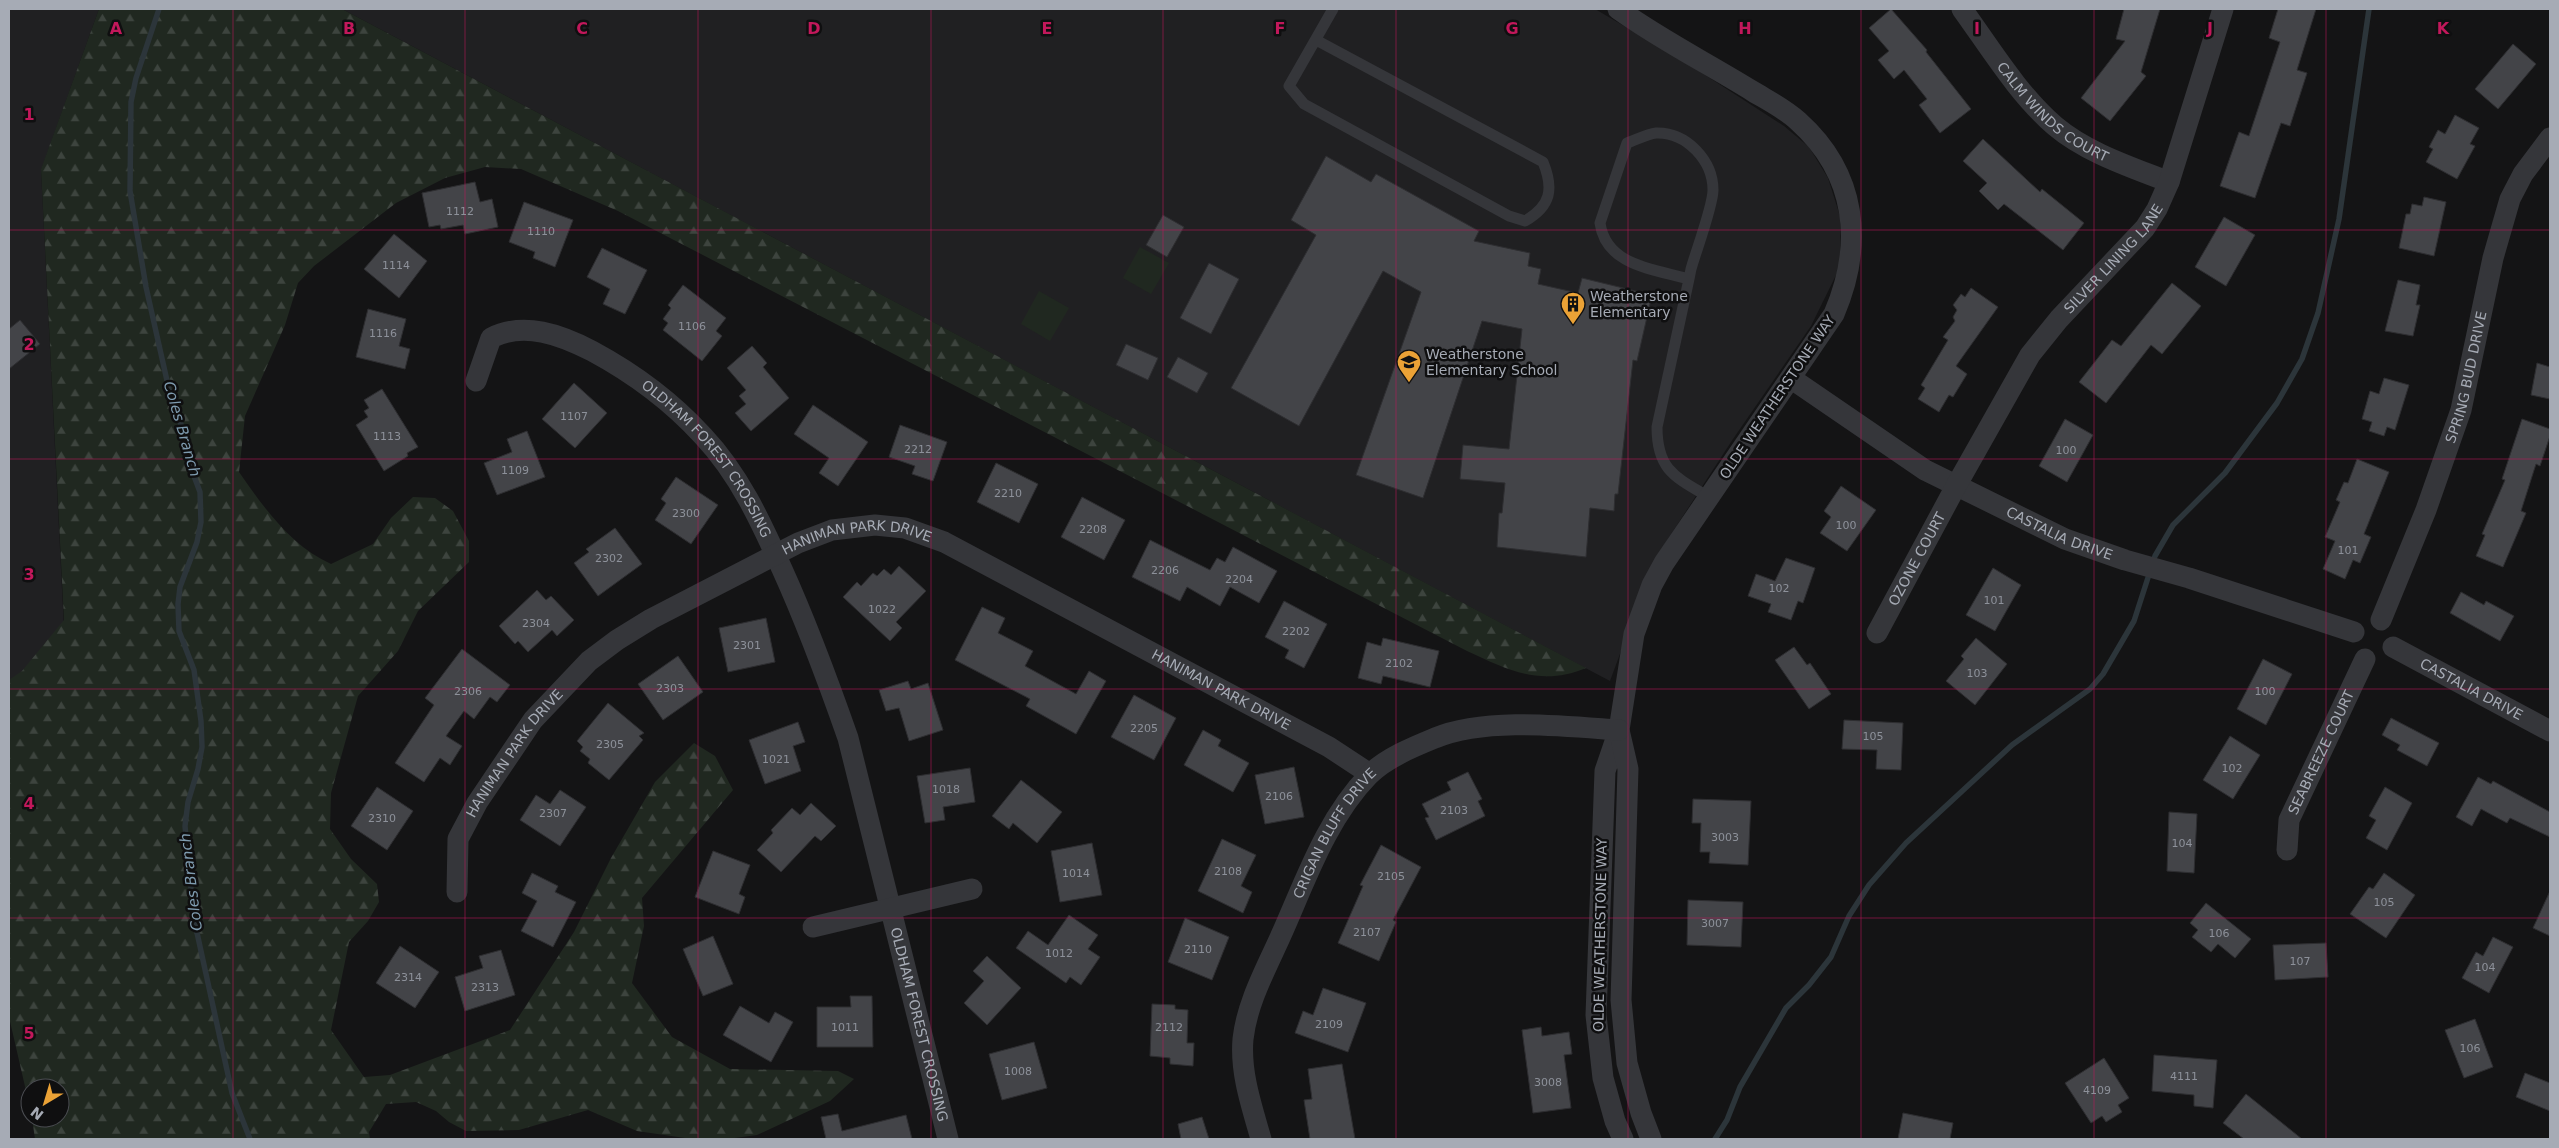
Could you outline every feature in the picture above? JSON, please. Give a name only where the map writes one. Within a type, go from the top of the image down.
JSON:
[{"type":"street","name":"OLDE WEATHERSTONE WAY","points":[[1618,9],[1787,112],[1798,121],[1826,152],[1838,173],[1850,210],[1853,233],[1848,279],[1834,314],[1792,379],[1664,563],[1644,604],[1628,660],[1619,730],[1605,771],[1596,1016],[1603,1078],[1615,1121],[1623,1139]]},
{"type":"street","name":"CALM WINDS COURT","points":[[1962,9],[2014,82],[2056,127],[2082,144],[2114,160],[2169,182]]},
{"type":"street","name":"SILVER LINING LANE","points":[[1956,486],[2030,355],[2058,319],[2145,228],[2157,209],[2169,182],[2223,9]]},
{"type":"street","name":"SPRING BUD DRIVE","points":[[2381,620],[2426,510],[2456,427],[2471,368],[2493,258],[2507,207],[2523,174],[2550,138]]},
{"type":"street","name":"OLDHAM FOREST CROSSING","points":[[476,381],[491,338],[504,331],[545,331],[580,345],[617,365],[675,408],[704,436],[747,494],[776,554],[827,676],[848,738],[948,1139]]},
{"type":"street","name":"CASTALIA DRIVE","points":[[1792,379],[1925,470],[2065,539],[2125,560],[2218,587],[2354,632]]},
{"type":"street","name":"OZONE COURT","points":[[1877,633],[1956,486]]},
{"type":"street","name":"HANIMAN PARK DRIVE","points":[[456,892],[458,838],[477,803],[533,720],[560,689],[589,661],[617,640],[651,619],[798,543],[832,530],[875,525],[905,528],[944,542],[1329,747],[1370,774]]},
{"type":"street","points":[[2368,619],[2381,620],[2392,628],[2395,640],[2393,647],[2385,657],[2372,660],[2365,658],[2356,650],[2353,644],[2354,632],[2362,622],[2368,619]]},
{"type":"street","name":"CASTALIA DRIVE","points":[[2393,647],[2550,731]]},
{"type":"street","name":"SEABREEZE COURT","points":[[2287,850],[2289,820],[2365,658]]},
{"type":"street","name":"CRIGAN BLUFF DRIVE","points":[[1261,1139],[1247,1088],[1244,1064],[1243,1040],[1251,1004],[1327,835],[1342,809],[1370,774],[1386,762],[1437,737],[1477,726],[1619,730]]},
{"type":"street","name":"OLDE WEATHERSTONE WAY","points":[[1619,730],[1628,768],[1621,1000],[1627,1063],[1640,1113],[1651,1139]]},
{"type":"street","name":"OLDHAM FOREST CROSSING","points":[[813,927],[972,889]]},
{"type":"lane","points":[[1316,40],[1543,162],[1550,178],[1549,195],[1539,213],[1525,221],[1509,216],[1304,104],[1289,86],[1333,9]]},
{"type":"lane","points":[[1689,279],[1626,261],[1609,248],[1602,236],[1600,223],[1627,143],[1656,133],[1678,137],[1698,151],[1709,169],[1713,191],[1689,279],[1657,427],[1657,448],[1662,460],[1670,471],[1709,497]]},
{"type":"shaded area","points":[[9,9],[99,9],[41,170],[75,848],[9,847]]},
{"type":"shaded area","name":"Weatherstone Elementary School","points":[[342,9],[1595,9],[1679,58],[1784,126],[1809,147],[1828,178],[1840,216],[1840,267],[1811,326],[1733,439],[1655,559],[1610,681]]},
{"type":"green space","points":[[99,9],[342,9],[1586,668],[1570,674],[1554,676],[1525,674],[1467,651],[618,211],[521,169],[485,167],[445,178],[396,203],[314,266],[298,283],[285,325],[245,416],[239,472],[279,525],[303,547],[331,564],[373,544],[391,518],[413,497],[435,498],[453,511],[469,541],[469,562],[418,611],[398,651],[358,696],[331,793],[330,829],[351,859],[377,884],[379,902],[368,921],[349,942],[331,1030],[364,1077],[390,1075],[510,1030],[574,932],[611,858],[655,782],[694,743],[715,756],[733,790],[642,898],[644,926],[632,983],[672,1037],[730,1069],[838,1071],[854,1079],[830,1101],[757,1135],[727,1139],[692,1139],[637,1131],[588,1110],[519,1130],[466,1131],[449,1122],[436,1111],[416,1102],[386,1104],[369,1132],[370,1139],[35,1139],[33,1128],[70,1128],[70,1078],[23,1078],[9,1017],[9,680],[22,671],[64,620],[41,169]]},
{"type":"green space","points":[[1140,247],[1169,263],[1151,294],[1123,278]]},
{"type":"green space","points":[[1039,291],[1069,308],[1050,341],[1021,324]]},
{"type":"building","points":[[1891,9],[1927,50],[1926,52],[1971,109],[1940,133],[1919,105],[1927,99],[1904,70],[1894,79],[1878,60],[1889,51],[1869,28]]},
{"type":"building","points":[[2124,9],[2160,9],[2141,72],[2146,76],[2110,121],[2081,98],[2125,41],[2116,39]]},
{"type":"building","points":[[2278,9],[2316,9],[2297,70],[2307,73],[2290,126],[2281,123],[2255,198],[2220,186],[2239,132],[2249,136],[2280,42],[2269,38]]},
{"type":"building","points":[[2513,44],[2536,64],[2498,109],[2475,89]]},
{"type":"building","points":[[2455,115],[2479,128],[2470,144],[2475,146],[2457,179],[2426,162],[2433,149],[2429,147],[2438,130],[2445,134]]},
{"type":"building","points":[[1983,139],[2040,192],[2042,189],[2084,223],[2063,250],[2004,204],[1998,210],[1979,191],[1987,183],[1963,161]]},
{"type":"building","name":"Weatherstone Elementary","points":[[1326,156],[1371,182],[1376,174],[1479,231],[1474,241],[1530,253],[1528,266],[1541,269],[1538,284],[1578,293],[1582,278],[1652,295],[1637,361],[1633,360],[1618,494],[1615,494],[1614,511],[1590,508],[1586,557],[1497,547],[1499,513],[1502,513],[1505,483],[1460,479],[1463,445],[1509,449],[1522,329],[1482,321],[1423,498],[1356,475],[1421,292],[1383,271],[1299,426],[1231,388],[1316,235],[1291,220]]},
{"type":"building","points":[[475,182],[480,202],[492,199],[498,227],[465,234],[463,225],[441,229],[440,225],[429,227],[422,193]]},
{"type":"building","points":[[2424,197],[2446,202],[2434,256],[2399,248],[2406,214],[2410,214],[2412,204],[2422,206]]},
{"type":"building","points":[[524,202],[573,220],[555,267],[533,258],[535,252],[509,242]]},
{"type":"building","points":[[1163,215],[1184,227],[1167,257],[1146,245]]},
{"type":"building","points":[[2224,217],[2255,235],[2226,286],[2195,267]]},
{"type":"building","points":[[394,234],[427,261],[399,298],[364,269]]},
{"type":"building","points":[[602,248],[647,270],[625,314],[603,304],[610,289],[587,277]]},
{"type":"building","points":[[1209,263],[1239,279],[1211,334],[1180,318]]},
{"type":"building","points":[[2398,280],[2420,285],[2416,305],[2420,305],[2413,336],[2385,331]]},
{"type":"building","points":[[2172,283],[2201,306],[2162,354],[2151,345],[2106,403],[2079,382],[2112,340],[2121,346]]},
{"type":"building","points":[[683,285],[726,318],[716,331],[722,336],[702,361],[663,330],[668,323],[663,319],[671,308],[668,305]]},
{"type":"building","points":[[1971,288],[1998,307],[1956,366],[1967,374],[1953,397],[1949,395],[1939,412],[1918,399],[1925,388],[1921,385],[1948,340],[1943,337],[1955,321],[1953,317],[1957,310],[1953,305],[1961,294],[1965,297]]},
{"type":"building","points":[[368,309],[406,319],[399,346],[410,349],[405,369],[356,357]]},
{"type":"building","points":[[20,320],[40,344],[9,369],[9,329]]},
{"type":"building","points":[[1126,344],[1158,358],[1148,380],[1116,365]]},
{"type":"building","points":[[752,346],[767,363],[763,367],[789,398],[751,431],[735,413],[746,404],[739,396],[746,390],[727,368]]},
{"type":"building","points":[[1178,357],[1208,373],[1197,393],[1167,377]]},
{"type":"building","points":[[2537,363],[2550,367],[2550,399],[2531,395]]},
{"type":"building","points":[[2384,378],[2409,385],[2395,430],[2387,427],[2384,436],[2369,431],[2372,422],[2362,419],[2370,391],[2379,394]]},
{"type":"building","points":[[574,383],[607,413],[575,448],[542,419]]},
{"type":"building","points":[[382,389],[418,447],[407,453],[408,456],[384,471],[356,425],[368,417],[364,411],[369,408],[364,400]]},
{"type":"building","points":[[813,405],[868,442],[838,486],[819,473],[829,458],[794,434]]},
{"type":"building","points":[[2065,419],[2093,435],[2067,482],[2039,466]]},
{"type":"building","points":[[2522,419],[2550,429],[2550,436],[2540,466],[2536,464],[2521,511],[2526,513],[2503,567],[2476,556],[2485,535],[2482,534],[2505,480],[2502,479]]},
{"type":"building","points":[[900,425],[947,442],[933,481],[912,474],[915,466],[889,457]]},
{"type":"building","points":[[527,431],[545,477],[497,495],[484,463],[512,452],[507,439]]},
{"type":"building","points":[[2357,459],[2389,472],[2364,534],[2371,537],[2360,563],[2353,560],[2345,579],[2323,569],[2335,541],[2325,537],[2340,502],[2336,500],[2344,482],[2348,483]]},
{"type":"building","points":[[996,463],[1038,484],[1019,523],[977,502]]},
{"type":"building","points":[[676,477],[718,505],[691,544],[655,520],[666,503],[661,499]]},
{"type":"building","points":[[1841,486],[1876,510],[1847,551],[1820,533],[1831,517],[1824,511]]},
{"type":"building","points":[[1082,497],[1125,520],[1104,560],[1061,537]]},
{"type":"building","points":[[615,528],[642,564],[598,596],[574,563],[589,552],[586,549]]},
{"type":"building","points":[[1150,540],[1210,570],[1217,558],[1225,562],[1233,547],[1277,571],[1259,603],[1230,587],[1220,606],[1187,587],[1180,601],[1132,577]]},
{"type":"building","points":[[1786,558],[1815,568],[1803,603],[1798,601],[1791,620],[1768,612],[1771,604],[1748,596],[1756,574],[1775,581]]},
{"type":"building","points":[[899,566],[926,591],[896,622],[902,628],[890,641],[843,597],[857,582],[861,586],[873,573],[877,576],[884,569],[891,575]]},
{"type":"building","points":[[1993,568],[2021,585],[1995,631],[1966,615]]},
{"type":"building","points":[[537,590],[546,600],[551,596],[574,620],[557,636],[552,630],[528,652],[518,641],[515,644],[499,626]]},
{"type":"building","points":[[2461,592],[2484,605],[2486,601],[2514,616],[2500,641],[2450,613]]},
{"type":"building","points":[[1284,601],[1327,624],[1304,668],[1285,658],[1289,650],[1265,637]]},
{"type":"building","points":[[982,607],[1005,618],[998,633],[1033,651],[1025,666],[1076,694],[1089,671],[1106,681],[1076,734],[1026,706],[1030,699],[955,660]]},
{"type":"building","points":[[766,618],[775,662],[728,672],[719,628]]},
{"type":"building","points":[[1383,638],[1439,651],[1430,687],[1383,676],[1381,684],[1358,678],[1367,642],[1381,646]]},
{"type":"building","points":[[1976,638],[2007,664],[1975,705],[1946,681],[1964,659],[1961,656]]},
{"type":"building","points":[[1794,647],[1807,665],[1810,663],[1831,694],[1809,709],[1775,660]]},
{"type":"building","points":[[462,649],[510,685],[497,702],[490,697],[474,719],[464,711],[446,736],[462,746],[450,765],[440,758],[424,782],[395,763],[434,705],[425,698]]},
{"type":"building","points":[[678,656],[703,692],[663,720],[638,684]]},
{"type":"building","points":[[2263,659],[2292,674],[2266,725],[2237,709]]},
{"type":"building","points":[[908,681],[911,689],[928,683],[943,730],[909,741],[899,708],[886,711],[879,690]]},
{"type":"building","points":[[1134,695],[1176,718],[1154,760],[1111,737]]},
{"type":"building","points":[[608,703],[644,733],[639,736],[643,740],[609,780],[588,763],[590,759],[580,751],[583,747],[577,741]]},
{"type":"building","points":[[2391,718],[2439,743],[2427,766],[2397,750],[2400,745],[2382,735]]},
{"type":"building","points":[[1844,720],[1903,723],[1901,770],[1876,769],[1877,750],[1842,749]]},
{"type":"building","points":[[798,722],[805,742],[793,746],[801,771],[765,784],[749,740]]},
{"type":"building","points":[[1203,730],[1221,740],[1218,746],[1249,763],[1233,792],[1184,765]]},
{"type":"building","points":[[2230,736],[2260,755],[2233,799],[2203,780]]},
{"type":"building","points":[[1294,767],[1304,817],[1265,824],[1255,775]]},
{"type":"building","points":[[970,768],[975,802],[943,807],[945,820],[925,823],[917,776]]},
{"type":"building","points":[[1468,772],[1482,799],[1478,801],[1485,816],[1436,840],[1425,818],[1429,817],[1422,804],[1451,790],[1447,782]]},
{"type":"building","points":[[2478,777],[2491,784],[2493,781],[2550,812],[2550,837],[2510,818],[2507,823],[2481,809],[2472,826],[2456,817]]},
{"type":"building","points":[[1021,780],[1062,812],[1037,843],[1013,823],[1009,829],[992,816]]},
{"type":"building","points":[[377,787],[413,811],[387,850],[351,826]]},
{"type":"building","points":[[2385,787],[2412,803],[2387,850],[2366,838],[2376,820],[2369,816]]},
{"type":"building","points":[[560,790],[586,807],[560,846],[520,820],[536,795],[550,804]]},
{"type":"building","points":[[1693,799],[1751,801],[1748,865],[1709,863],[1710,852],[1700,852],[1701,823],[1692,823]]},
{"type":"building","points":[[811,803],[836,826],[821,841],[815,836],[781,872],[757,850],[773,833],[771,830],[792,808],[800,815]]},
{"type":"building","points":[[2169,812],[2197,814],[2194,873],[2167,871]]},
{"type":"building","points":[[1222,839],[1256,855],[1241,886],[1252,892],[1243,913],[1198,891]]},
{"type":"building","points":[[1092,843],[1102,895],[1060,902],[1051,851]]},
{"type":"building","points":[[1381,845],[1421,867],[1393,920],[1396,922],[1379,961],[1338,943],[1363,886],[1360,885]]},
{"type":"building","points":[[713,851],[750,865],[739,894],[745,897],[739,914],[695,897]]},
{"type":"building","points":[[532,873],[558,886],[555,892],[576,902],[553,947],[521,931],[537,901],[522,893]]},
{"type":"building","points":[[2384,873],[2415,895],[2386,938],[2350,914],[2369,887],[2373,889]]},
{"type":"building","points":[[2550,891],[2550,936],[2533,928]]},
{"type":"building","points":[[1688,900],[1743,902],[1741,947],[1687,945]]},
{"type":"building","points":[[2206,903],[2251,939],[2235,958],[2218,944],[2211,952],[2192,937],[2198,930],[2190,923]]},
{"type":"building","points":[[1069,915],[1098,935],[1088,949],[1100,957],[1081,985],[1070,977],[1066,983],[1016,948],[1028,931],[1048,945]]},
{"type":"building","points":[[1185,918],[1229,937],[1212,980],[1168,962]]},
{"type":"building","points":[[713,936],[733,984],[703,996],[683,949]]},
{"type":"building","points":[[2493,937],[2513,947],[2489,993],[2462,978],[2476,952],[2483,956]]},
{"type":"building","points":[[2326,943],[2328,977],[2275,980],[2273,945]]},
{"type":"building","points":[[400,946],[439,972],[415,1008],[376,983]]},
{"type":"building","points":[[501,950],[515,995],[465,1011],[455,977],[483,968],[479,956]]},
{"type":"building","points":[[987,956],[1021,988],[987,1025],[964,1003],[984,981],[973,971]]},
{"type":"building","points":[[1323,988],[1366,1003],[1348,1052],[1295,1033],[1303,1011],[1313,1015]]},
{"type":"building","points":[[850,996],[872,996],[873,1047],[817,1047],[817,1007],[851,1007]]},
{"type":"building","points":[[1152,1004],[1175,1005],[1175,1009],[1188,1010],[1187,1043],[1194,1043],[1193,1066],[1170,1064],[1170,1058],[1150,1056]]},
{"type":"building","points":[[740,1006],[769,1023],[775,1012],[793,1022],[771,1062],[723,1035]]},
{"type":"building","points":[[2475,1019],[2493,1067],[2464,1078],[2445,1030]]},
{"type":"building","points":[[1541,1027],[1542,1036],[1569,1032],[1572,1054],[1564,1055],[1571,1108],[1533,1113],[1522,1030]]},
{"type":"building","points":[[1034,1042],[1047,1088],[1002,1100],[989,1054]]},
{"type":"building","points":[[2154,1055],[2217,1060],[2213,1108],[2194,1106],[2194,1095],[2152,1091]]},
{"type":"building","points":[[2104,1058],[2129,1098],[2118,1105],[2122,1112],[2106,1122],[2102,1116],[2091,1123],[2065,1083]]},
{"type":"building","points":[[1342,1064],[1355,1139],[1310,1139],[1304,1100],[1312,1099],[1308,1069]]},
{"type":"building","points":[[2525,1073],[2550,1083],[2550,1111],[2516,1097]]},
{"type":"building","points":[[2246,1094],[2302,1139],[2244,1139],[2223,1123]]},
{"type":"building","points":[[1903,1113],[1953,1123],[1950,1139],[1898,1139]]},
{"type":"building","points":[[838,1114],[842,1131],[906,1115],[912,1139],[826,1139],[821,1117]]},
{"type":"building","points":[[1202,1117],[1209,1139],[1181,1139],[1178,1124]]},
{"type":"waterway","name":"Coles Branch","points":[[159,9],[136,78],[131,102],[130,191],[146,287],[170,394],[187,441],[194,476],[200,492],[201,522],[197,542],[180,587],[178,604],[179,631],[194,670],[201,721],[202,747],[198,769],[188,802],[185,826],[194,919],[232,1093],[250,1139]]},
{"type":"waterway","points":[[1715,1139],[1727,1120],[1740,1087],[1786,1008],[1809,985],[1831,957],[1849,916],[1869,885],[1906,843],[2012,745],[2090,689],[2103,674],[2134,621],[2155,556],[2173,525],[2225,473],[2277,403],[2302,359],[2318,313],[2339,219],[2369,9]]},
{"type":"place","name":"Weatherstone Elementary","points":[[1573,325]]},
{"type":"place","name":"Weatherstone Elementary School","points":[[1409,383]]}]
